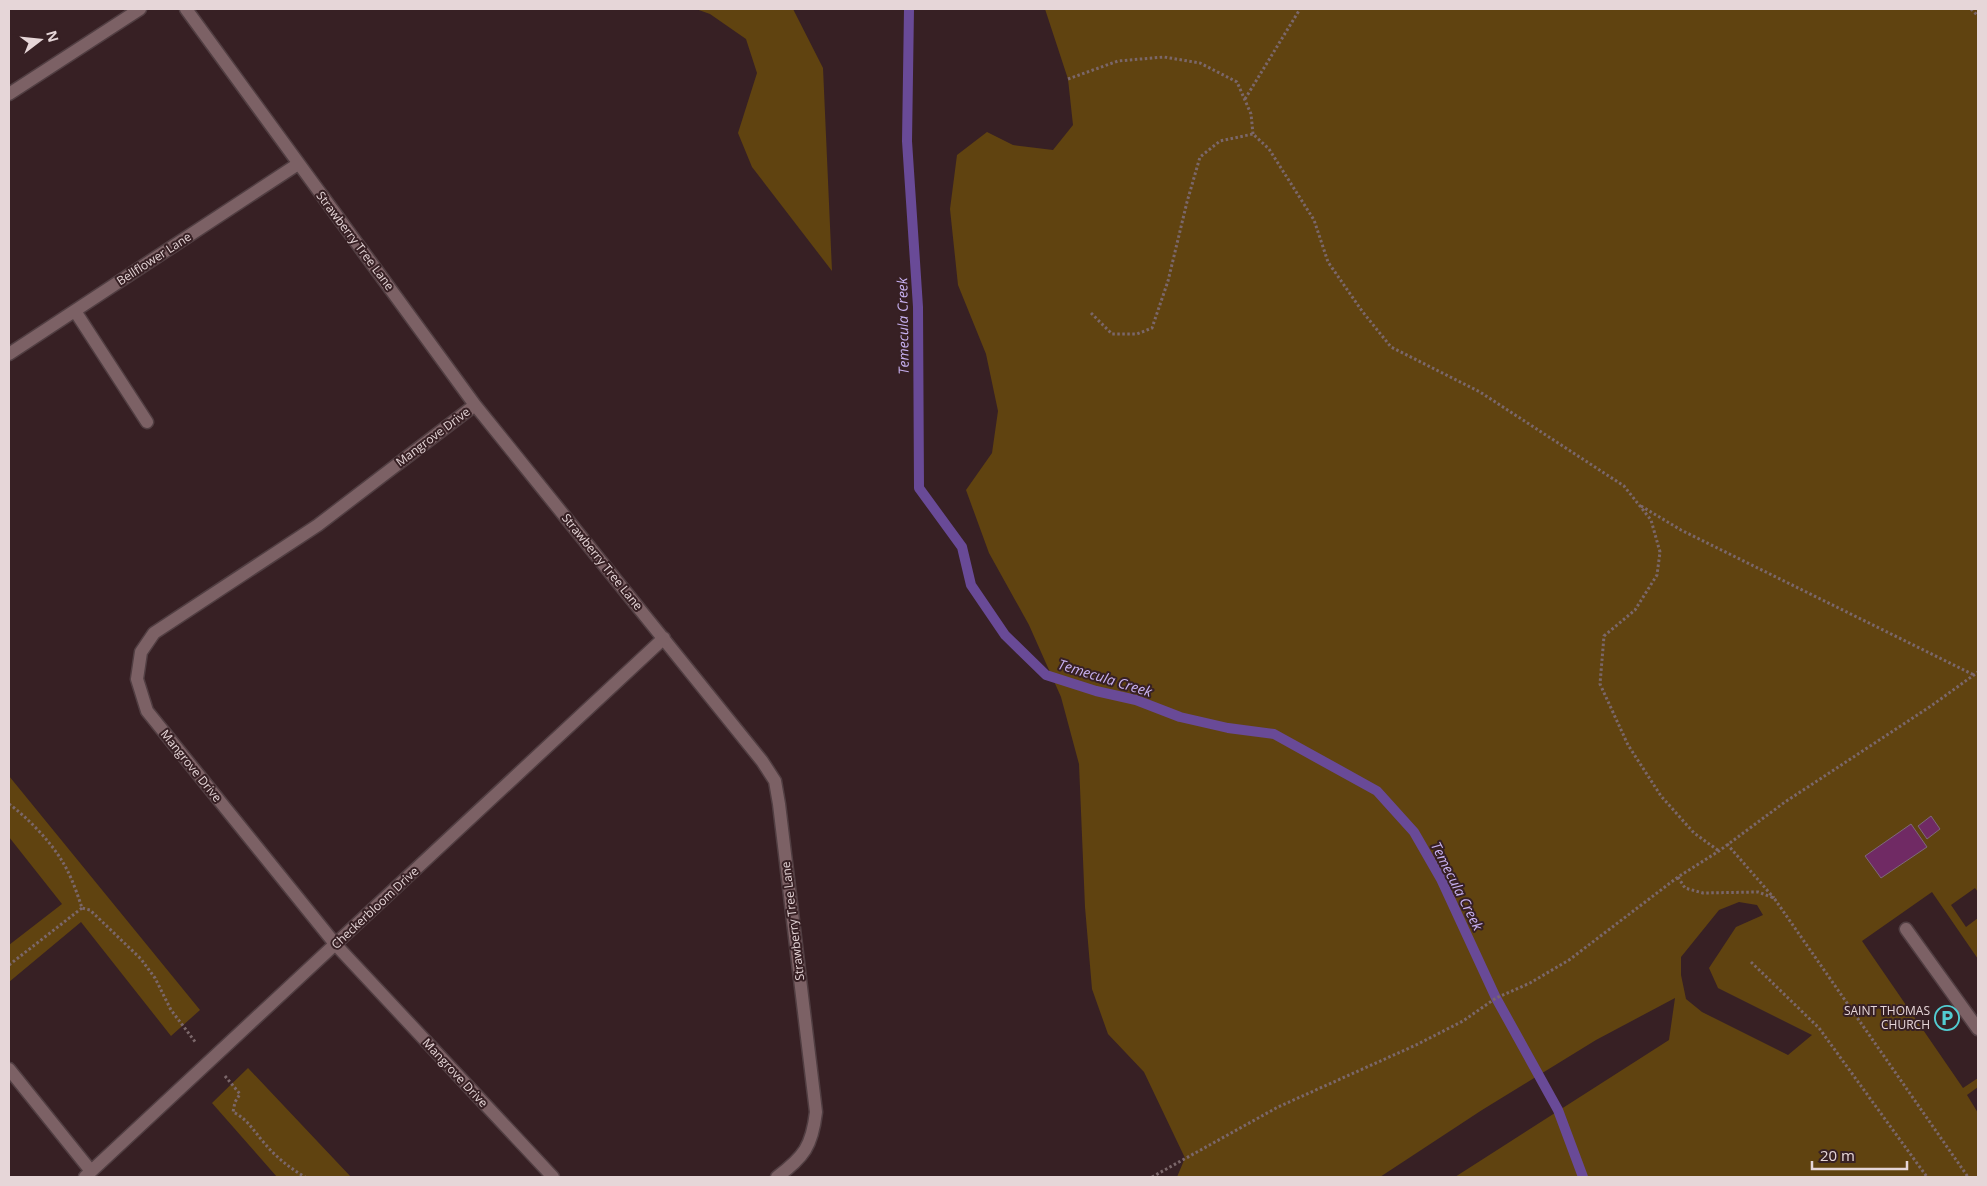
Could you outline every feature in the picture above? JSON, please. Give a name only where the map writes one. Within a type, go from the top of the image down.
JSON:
[{"type":"street","points":[[9,94],[140,9]]},
{"type":"street","name":"Strawberry Tree Lane","points":[[186,9],[475,405],[664,638],[762,761],[775,781],[816,1112],[813,1135],[798,1161],[777,1177]]},
{"type":"street","name":"Bellflower Lane","points":[[9,354],[298,164]]},
{"type":"street","points":[[76,310],[147,422]]},
{"type":"street","name":"Mangrove Drive","points":[[475,405],[318,525],[154,633],[141,652],[137,679],[147,710],[336,946],[553,1177]]},
{"type":"street","name":"Checkerbloom Drive","points":[[88,1174],[336,946],[664,638]]},
{"type":"street","points":[[1906,929],[1978,1029]]},
{"type":"street","points":[[9,1070],[88,1174]]},
{"type":"path","points":[[1245,99],[1300,9]]},
{"type":"path","points":[[1972,9],[1978,16]]},
{"type":"path","points":[[1068,79],[1118,61],[1164,57],[1200,63],[1237,82],[1251,114],[1252,134],[1269,149],[1314,220],[1328,262],[1362,311],[1392,347],[1480,392],[1624,486],[1651,520],[1660,552],[1657,574],[1635,610],[1604,636],[1600,684],[1628,744],[1661,796],[1694,833],[1718,851]]},
{"type":"path","points":[[1091,313],[1112,334],[1137,334],[1152,328],[1168,281],[1186,202],[1200,156],[1220,141],[1252,134]]},
{"type":"path","points":[[1639,505],[1681,530],[1974,675]]},
{"type":"path","points":[[1152,1177],[1278,1107],[1416,1045],[1463,1021],[1496,998],[1538,978],[1569,960],[1678,877],[1728,844],[1785,802],[1931,706],[1978,672]]},
{"type":"path","points":[[9,804],[41,834],[62,860],[82,908]]},
{"type":"path","points":[[1728,844],[1774,898],[1968,1177]]},
{"type":"path","points":[[1678,877],[1685,888],[1703,893],[1758,892],[1774,898]]},
{"type":"path","points":[[9,965],[82,908]]},
{"type":"path","points":[[82,908],[90,910],[141,959],[186,1032],[240,1094],[235,1102],[233,1112],[246,1118],[267,1146],[290,1169],[305,1177]]},
{"type":"path","points":[[1751,962],[1819,1028],[1928,1177]]},
{"type":"shaded area","points":[[696,9],[793,9],[823,68],[832,271],[752,167],[738,133],[757,73],[746,39],[710,14]]},
{"type":"shaded area","points":[[1045,9],[1978,9],[1978,892],[1975,888],[1951,905],[1966,927],[1978,918],[1978,959],[1932,892],[1862,941],[1963,1088],[1978,1078],[1978,1087],[1967,1095],[1978,1113],[1978,1177],[1455,1177],[1669,1040],[1675,998],[1596,1040],[1482,1110],[1380,1177],[1177,1177],[1185,1158],[1144,1072],[1108,1034],[1092,989],[1085,907],[1079,764],[1061,697],[1029,625],[989,553],[966,490],[992,453],[998,411],[986,354],[958,285],[950,209],[957,155],[987,132],[1013,145],[1053,150],[1073,125],[1068,79]],"holes":[[[1739,902],[1757,905],[1763,915],[1736,927],[1709,968],[1718,988],[1812,1035],[1788,1055],[1702,1012],[1686,999],[1681,975],[1681,957],[1719,910]]]},
{"type":"shaded area","points":[[9,776],[200,1010],[171,1036],[81,922],[9,982],[9,945],[62,904],[9,837]]},
{"type":"shaded area","points":[[248,1068],[351,1177],[277,1177],[212,1103]]},
{"type":"building","points":[[1931,816],[1940,829],[1927,839],[1918,826]]},
{"type":"building","points":[[1911,824],[1927,847],[1881,878],[1865,856]]},
{"type":"waterway","name":"Temecula Creek","points":[[909,9],[907,141],[918,307],[919,488],[962,547],[971,585],[1005,635],[1046,675],[1096,691],[1136,700],[1180,717],[1228,728],[1274,734],[1377,791],[1414,832],[1441,879],[1496,998],[1558,1110],[1583,1177]]},
{"type":"place","name":"SAINT THOMAS CHURCH","points":[[1947,1018]]}]
